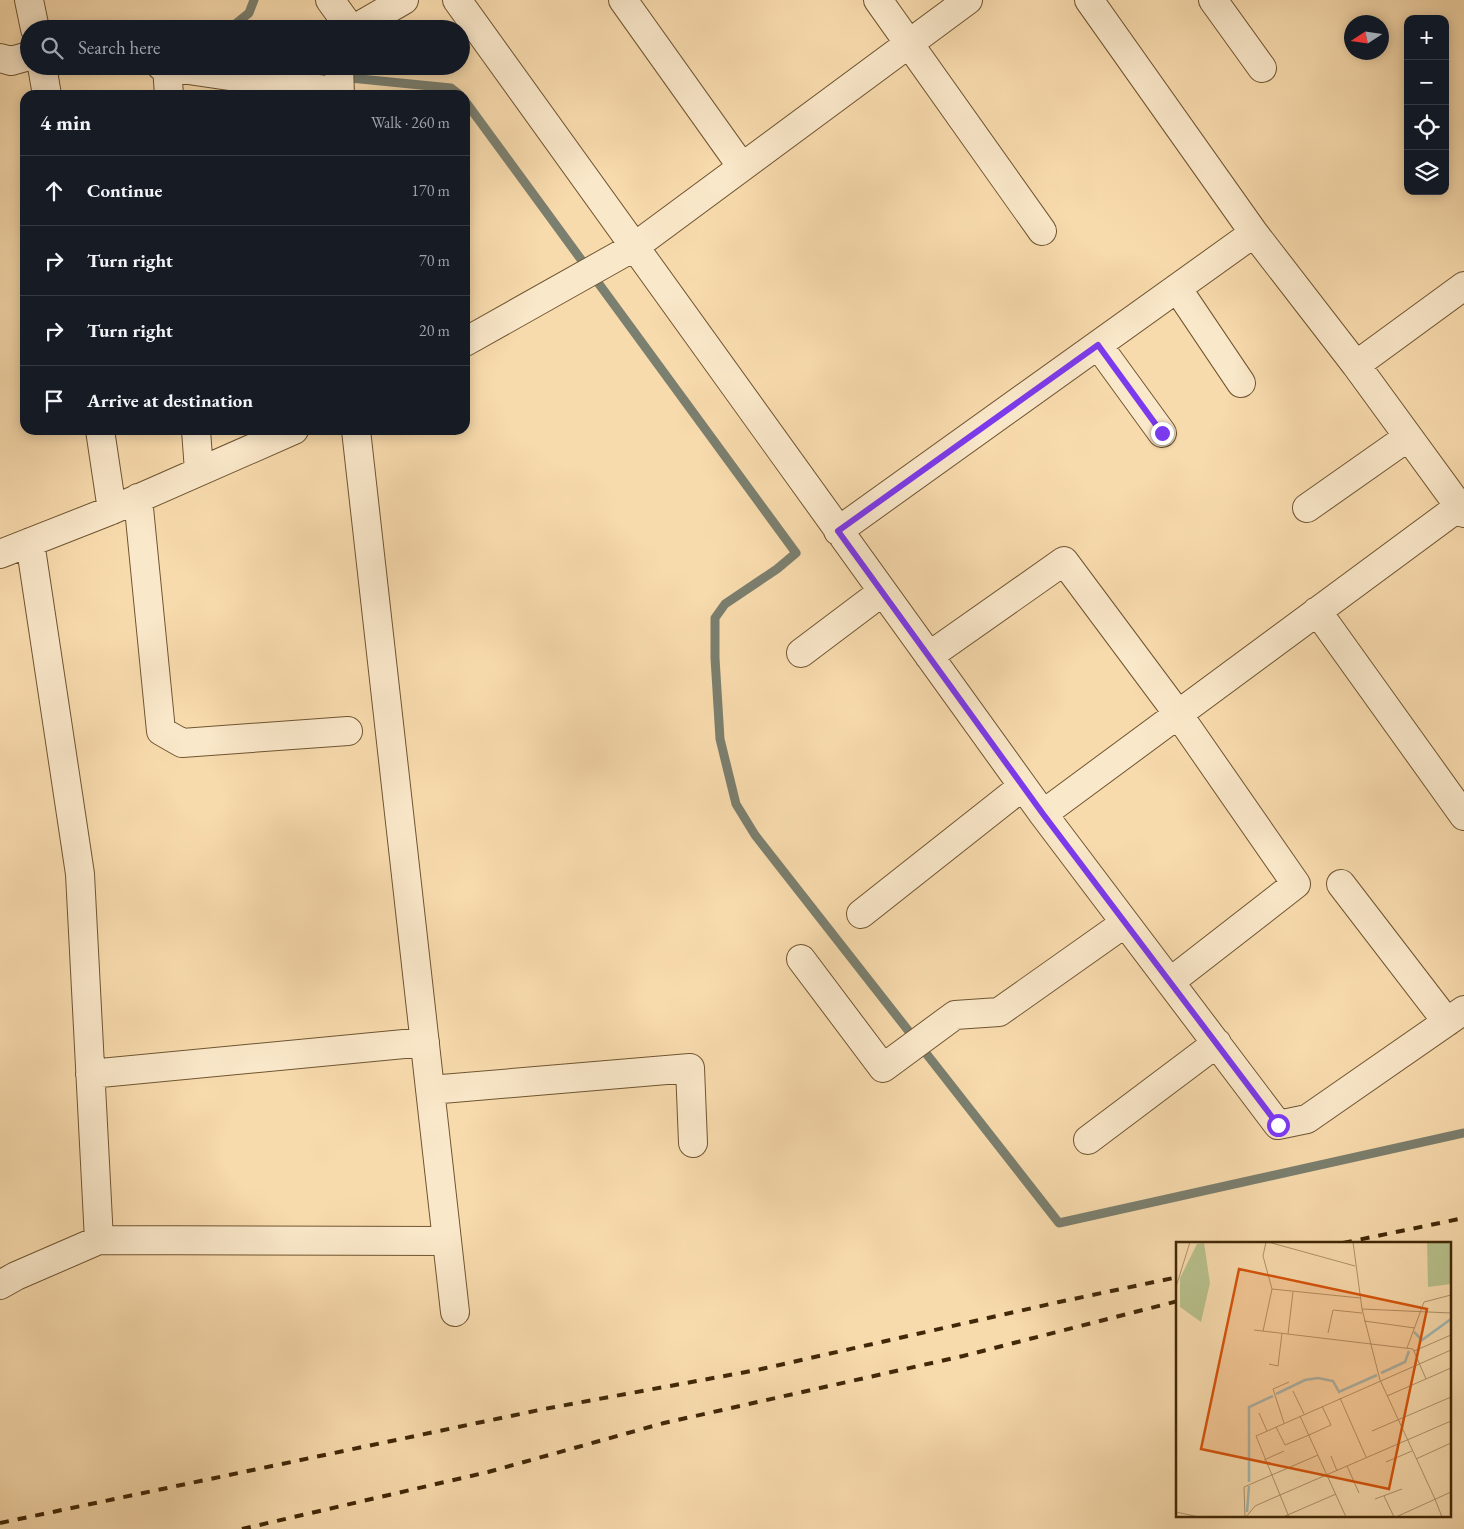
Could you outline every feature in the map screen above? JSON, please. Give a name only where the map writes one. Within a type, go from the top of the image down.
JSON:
[{"type":"street","points":[[29,0],[33,20]]},
{"type":"street","points":[[330,0],[346,20]]},
{"type":"street","points":[[369,20],[404,0]]},
{"type":"street","points":[[457,0],[1043,814],[1278,1125],[1307,1119],[1456,1016],[1342,884]]},
{"type":"street","points":[[623,0],[742,167]]},
{"type":"street","points":[[878,0],[1042,231]]},
{"type":"street","points":[[470,339],[634,247],[968,0]]},
{"type":"street","points":[[1043,814],[1317,612],[1462,508],[1254,233],[1090,0]]},
{"type":"street","points":[[1213,0],[1262,68]]},
{"type":"street","points":[[0,58],[11,60],[20,58]]},
{"type":"street","points":[[44,75],[46,90]]},
{"type":"street","points":[[168,75],[169,90]]},
{"type":"street","points":[[248,75],[340,84]]},
{"type":"street","points":[[838,531],[1254,233]]},
{"type":"street","points":[[1356,366],[1464,286]]},
{"type":"street","points":[[1177,288],[1241,383]]},
{"type":"street","points":[[1098,345],[1162,433]]},
{"type":"street","points":[[101,435],[112,510]]},
{"type":"street","points":[[196,435],[199,472]]},
{"type":"street","points":[[0,554],[112,510],[283,435]]},
{"type":"street","points":[[357,435],[455,1312]]},
{"type":"street","points":[[1307,508],[1408,437]]},
{"type":"street","points":[[138,498],[162,731],[182,743],[348,730]]},
{"type":"street","points":[[30,542],[80,874],[99,1240]]},
{"type":"street","points":[[928,656],[1064,561],[1178,714],[1296,884],[1170,982]]},
{"type":"street","points":[[801,653],[882,592]]},
{"type":"street","points":[[1317,612],[1464,816]]},
{"type":"street","points":[[861,914],[1023,786]]},
{"type":"street","points":[[801,959],[883,1068],[955,1014],[999,1012],[1126,923]]},
{"type":"street","points":[[90,1074],[425,1042]]},
{"type":"street","points":[[1088,1140],[1216,1044]]},
{"type":"street","points":[[430,1090],[690,1068],[693,1143]]},
{"type":"street","points":[[0,1285],[16,1276],[99,1240],[447,1241]]},
{"type":"waterway","points":[[240,20],[249,13],[254,0]]},
{"type":"waterway","points":[[320,75],[451,88],[454,90]]},
{"type":"waterway","points":[[470,108],[796,553],[777,569],[725,604],[715,618],[715,658],[720,739],[736,804],[755,835],[1059,1223],[1464,1133]]},
{"type":"railway","points":[[1348,1242],[1464,1218]]},
{"type":"railway","points":[[0,1523],[544,1409],[757,1370],[1176,1277]]},
{"type":"railway","points":[[242,1529],[488,1472],[664,1423],[963,1356],[1176,1302]]},
{"type":"route","points":[[1162,433],[1098,345],[838,531],[1043,814],[1278,1125]]}]
